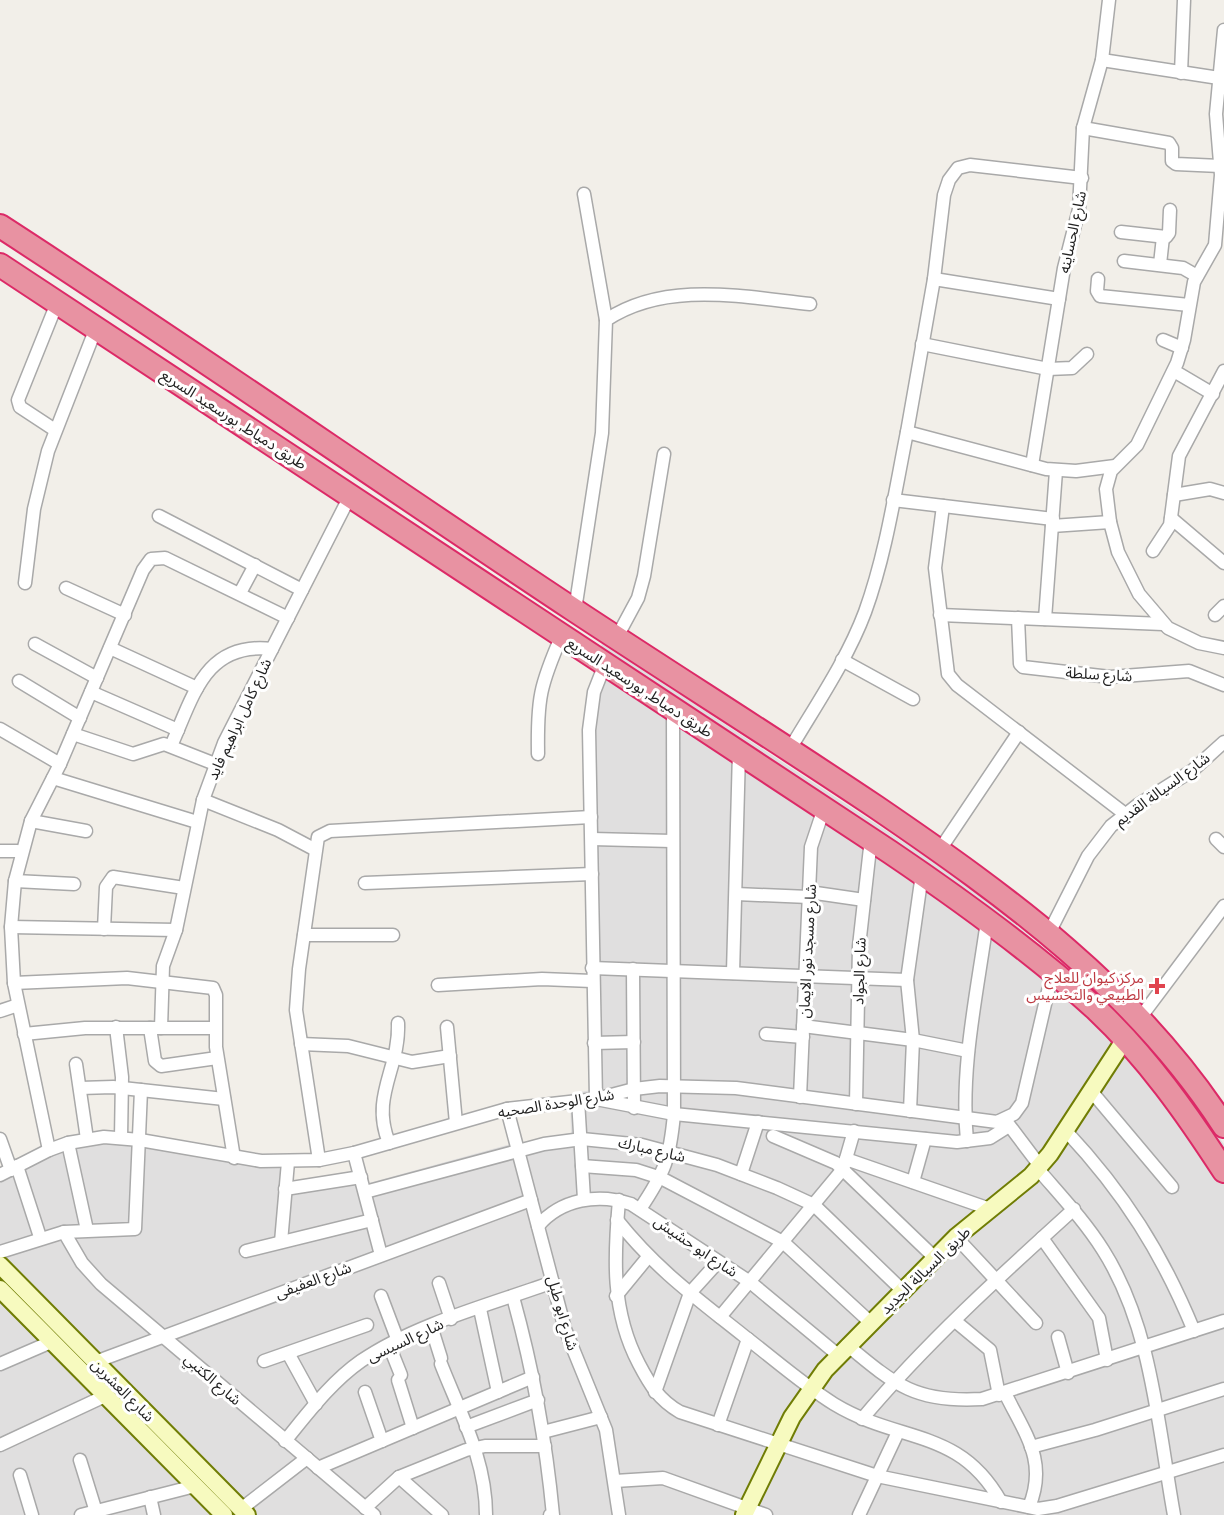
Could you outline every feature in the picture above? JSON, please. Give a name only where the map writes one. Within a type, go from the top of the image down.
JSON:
[{"type":"highway","name":"طريق دمياط, بورسعيد السريع","points":[[0,226],[176,340],[575,610],[790,749],[970,872],[1049,933],[1110,986],[1192,1080],[1224,1126]]},
{"type":"highway","name":"طريق دمياط, بورسعيد السريع","points":[[0,265],[954,896],[1097,1011],[1125,1039],[1178,1103],[1224,1171]]},
{"type":"highway","points":[[914,868],[931,845]]},
{"type":"highway","points":[[954,896],[970,872]]},
{"type":"main road","name":"طريق السيالة الجديد","points":[[746,1512],[792,1417],[842,1350],[956,1237],[1038,1167],[1066,1131],[1125,1039]]},
{"type":"main road","name":"شارع العشرين","points":[[0,1265],[95,1362],[154,1432],[195,1486],[224,1515]]},
{"type":"main road","name":"شارع العشرين","points":[[0,1289],[105,1396],[154,1432],[244,1512]]},
{"type":"street","name":"شارع الحساينه","points":[[1032,465],[1066,258],[1077,224],[1082,178],[1083,128],[1102,60],[1109,0]]},
{"type":"street","points":[[1181,73],[1184,0]]},
{"type":"street","points":[[907,432],[1056,471],[1114,466],[1127,457],[1137,445],[1174,371],[1182,348],[1189,305],[1197,276],[1212,251],[1216,239],[1220,166],[1215,125],[1224,30]]},
{"type":"street","points":[[1102,60],[1219,78]]},
{"type":"street","points":[[1083,128],[1169,143],[1172,160],[1176,164],[1220,166]]},
{"type":"street","points":[[790,749],[857,631],[874,585],[907,432],[934,279],[944,195],[949,180],[958,168],[981,165],[1082,178]]},
{"type":"street","points":[[575,610],[602,433],[606,320],[584,194]]},
{"type":"street","points":[[1121,232],[1163,237],[1169,233],[1170,210]]},
{"type":"street","points":[[1160,264],[1163,237]]},
{"type":"street","points":[[1124,261],[1183,268],[1197,276]]},
{"type":"street","points":[[934,279],[1059,299]]},
{"type":"street","points":[[1098,279],[1097,291],[1100,296],[1189,305]]},
{"type":"street","points":[[606,320],[637,304],[687,294],[730,295],[810,304]]},
{"type":"street","points":[[55,430],[20,407],[18,400],[57,303]]},
{"type":"street","points":[[25,583],[34,509],[55,430],[96,328]]},
{"type":"street","points":[[1163,340],[1182,348]]},
{"type":"street","points":[[922,344],[1048,369],[1072,368],[1087,354]]},
{"type":"street","points":[[1174,371],[1213,394]]},
{"type":"street","points":[[1153,550],[1168,532],[1179,456],[1223,376]]},
{"type":"street","points":[[617,638],[638,598],[644,576],[664,454]]},
{"type":"street","points":[[1114,466],[1107,483],[1110,522],[1118,552],[1131,581],[1163,624]]},
{"type":"street","points":[[1046,619],[1056,471]]},
{"type":"street","points":[[1174,495],[1210,489],[1224,494]]},
{"type":"street","name":"شارع كامل ابراهيم فايد","points":[[217,1058],[161,1066],[155,1061],[155,1028],[164,959],[176,930],[197,822],[215,764],[350,496]]},
{"type":"street","points":[[893,500],[1053,523],[1110,522]]},
{"type":"street","points":[[943,506],[935,568],[946,667],[952,680],[1125,814]]},
{"type":"street","points":[[159,516],[302,590]]},
{"type":"street","points":[[1171,518],[1224,563]]},
{"type":"street","points":[[49,1150],[18,1005],[7,932],[20,853],[31,821],[60,764],[146,566],[155,558],[170,560],[288,618]]},
{"type":"street","points":[[240,593],[255,565]]},
{"type":"street","points":[[66,588],[125,615]]},
{"type":"street","points":[[1215,615],[1224,606]]},
{"type":"street","points":[[940,615],[1163,624],[1199,643],[1224,648]]},
{"type":"street","name":"شارع سلطة","points":[[1018,618],[1020,664],[1023,667],[1110,677],[1189,671],[1224,685]]},
{"type":"street","points":[[538,754],[537,706],[540,689],[562,635]]},
{"type":"street","points":[[35,644],[98,678]]},
{"type":"street","points":[[111,648],[197,688]]},
{"type":"street","points":[[171,746],[197,688],[212,666],[234,652],[246,649],[272,650]]},
{"type":"street","points":[[842,660],[913,699]]},
{"type":"street","points":[[605,664],[594,692],[589,730],[596,1099],[674,1114],[925,1139],[967,1141],[990,1138],[1014,1114],[1025,1097],[1052,974]]},
{"type":"street","points":[[19,681],[80,718]]},
{"type":"street","points":[[91,692],[178,730]]},
{"type":"street","points":[[640,1209],[661,1178],[670,1152],[674,1114],[673,709]]},
{"type":"street","points":[[0,729],[60,764]]},
{"type":"street","points":[[931,845],[1019,732]]},
{"type":"street","points":[[73,734],[133,754],[146,752],[158,746],[171,746],[215,764]]},
{"type":"street","name":"شارع السيالة القديم","points":[[1049,933],[1098,840],[1125,814],[1184,777],[1224,742]]},
{"type":"street","points":[[733,973],[739,752]]},
{"type":"street","points":[[53,778],[197,822]]},
{"type":"street","points":[[203,800],[278,830],[314,849]]},
{"type":"street","name":"شارع مسجد نور الايمان","points":[[800,1097],[811,847],[824,808]]},
{"type":"street","points":[[319,1160],[301,1044],[297,990],[314,849],[318,837],[330,831],[591,817]]},
{"type":"street","points":[[31,821],[86,831]]},
{"type":"street","points":[[592,839],[672,841]]},
{"type":"street","name":"شارع الجواد","points":[[856,1104],[858,978],[871,839]]},
{"type":"street","points":[[0,852],[17,850],[20,853]]},
{"type":"street","points":[[910,1111],[913,1040],[906,980],[914,868]]},
{"type":"street","points":[[365,883],[592,874]]},
{"type":"street","points":[[104,929],[106,887],[113,877],[184,888]]},
{"type":"street","points":[[15,881],[74,884]]},
{"type":"street","points":[[736,894],[809,894],[864,900]]},
{"type":"street","points":[[1140,1018],[1224,906]]},
{"type":"street","points":[[967,1141],[965,1119],[968,1051],[987,921]]},
{"type":"street","points":[[7,932],[104,929],[176,930]]},
{"type":"street","points":[[304,934],[393,935]]},
{"type":"street","points":[[438,985],[542,979],[633,969],[906,980]]},
{"type":"street","points":[[633,969],[634,1108]]},
{"type":"street","points":[[14,983],[92,978],[161,981],[213,988],[216,994],[214,1028],[217,1058],[234,1158]]},
{"type":"street","points":[[0,1011],[18,1005]]},
{"type":"street","points":[[389,1143],[381,1106],[386,1082],[395,1059],[398,1023]]},
{"type":"street","points":[[24,1034],[116,1027],[214,1028]]},
{"type":"street","points":[[116,1027],[122,1088],[121,1138]]},
{"type":"street","points":[[447,1027],[456,1123]]},
{"type":"street","points":[[766,1034],[857,1032],[968,1051]]},
{"type":"street","points":[[594,1043],[634,1042]]},
{"type":"street","points":[[301,1044],[360,1048],[412,1062],[450,1056]]},
{"type":"street","points":[[76,1064],[87,1139]]},
{"type":"street","name":"شارع الوحدة الصحيه","points":[[9,1170],[49,1150],[87,1139],[140,1140],[234,1158],[288,1162],[319,1160],[354,1153],[507,1109],[596,1099],[634,1089],[674,1086],[736,1088],[965,1119],[1007,1122]]},
{"type":"street","points":[[80,1088],[122,1088],[224,1099]]},
{"type":"street","points":[[0,1252],[63,1232],[135,1229],[141,1090]]},
{"type":"street","points":[[1092,1092],[1172,1187]]},
{"type":"street","points":[[578,1100],[584,1199]]},
{"type":"street","name":"شارع ابو طبل","points":[[507,1109],[569,1340],[602,1417],[615,1481],[619,1515]]},
{"type":"street","points":[[741,1174],[758,1122]]},
{"type":"street","points":[[1007,1122],[1038,1167],[1074,1209],[1104,1251],[1128,1298],[1144,1348],[1174,1515]]},
{"type":"street","points":[[720,1317],[814,1205],[845,1164],[854,1131]]},
{"type":"street","points":[[1066,1131],[1099,1166],[1148,1234],[1176,1287],[1194,1331]]},
{"type":"street","points":[[773,1136],[845,1164],[913,1182],[990,1209]]},
{"type":"street","points":[[0,1139],[9,1170],[40,1238]]},
{"type":"street","name":"شارع مبارك","points":[[365,1192],[518,1150],[582,1139],[608,1140],[670,1152],[741,1174],[814,1205],[903,1290]]},
{"type":"street","points":[[913,1182],[925,1139]]},
{"type":"street","points":[[68,1143],[87,1230]]},
{"type":"street","points":[[354,1153],[381,1255]]},
{"type":"street","points":[[281,1242],[288,1162]]},
{"type":"street","points":[[845,1164],[935,1258]]},
{"type":"street","points":[[582,1166],[636,1170],[661,1178],[783,1242],[870,1322]]},
{"type":"street","points":[[285,1188],[361,1177]]},
{"type":"street","name":"شارع ابو حشيش","points":[[538,1226],[547,1216],[564,1205],[584,1199],[619,1200],[640,1209],[750,1282],[842,1350],[892,1383]]},
{"type":"street","name":"شارع العفيفى","points":[[95,1362],[162,1335],[531,1200]]},
{"type":"street","points":[[619,1200],[616,1296],[628,1343],[655,1392],[680,1412],[877,1476],[1029,1507],[1057,1506],[1224,1455]]},
{"type":"street","points":[[862,1419],[892,1383],[997,1279],[1074,1209]]},
{"type":"street","points":[[246,1251],[372,1220]]},
{"type":"street","points":[[617,1220],[648,1257],[811,1389],[862,1419],[938,1443],[955,1451],[989,1480],[1001,1502]]},
{"type":"street","name":"شارع الكتبي","points":[[63,1232],[82,1263],[100,1284],[369,1511]]},
{"type":"street","points":[[956,1237],[1036,1323]]},
{"type":"street","points":[[1042,1238],[1100,1318],[1107,1360]]},
{"type":"street","points":[[616,1296],[648,1257]]},
{"type":"street","points":[[655,1392],[690,1293],[718,1262]]},
{"type":"street","name":"شارع السيسى","points":[[285,1441],[345,1374],[393,1343],[431,1326],[553,1282]]},
{"type":"street","points":[[440,1283],[451,1319]]},
{"type":"street","points":[[381,1296],[413,1428]]},
{"type":"street","points":[[513,1297],[538,1400],[553,1515],[550,1515]]},
{"type":"street","points":[[480,1309],[498,1392]]},
{"type":"street","points":[[955,1321],[990,1350],[1002,1394],[1031,1447],[1038,1475],[1037,1488],[1029,1507]]},
{"type":"street","points":[[892,1383],[936,1398],[959,1400],[1002,1394],[1224,1321]]},
{"type":"street","points":[[264,1361],[367,1325]]},
{"type":"street","points":[[431,1326],[441,1361],[484,1477],[486,1515]]},
{"type":"street","points":[[1058,1337],[1068,1373]]},
{"type":"street","points":[[718,1425],[748,1339]]},
{"type":"street","points":[[0,1364],[51,1342]]},
{"type":"street","points":[[288,1353],[316,1404]]},
{"type":"street","points":[[318,1468],[533,1377]]},
{"type":"street","points":[[1031,1447],[1224,1389]]},
{"type":"street","points":[[365,1392],[382,1441]]},
{"type":"street","points":[[0,1445],[105,1396]]},
{"type":"street","points":[[466,1428],[538,1400]]},
{"type":"street","points":[[543,1432],[602,1417]]},
{"type":"street","points":[[859,1515],[898,1432]]},
{"type":"street","points":[[369,1511],[399,1477],[474,1447],[545,1446]]},
{"type":"street","points":[[244,1512],[307,1458]]},
{"type":"street","points":[[80,1460],[97,1513]]},
{"type":"street","points":[[20,1476],[32,1515]]},
{"type":"street","points":[[399,1477],[442,1515]]},
{"type":"street","points":[[615,1481],[663,1478],[746,1512],[766,1515]]},
{"type":"street","points":[[81,1515],[97,1513],[195,1486]]},
{"type":"street","points":[[150,1497],[154,1515]]},
{"type":"shaded area","points":[[602,643],[952,874],[986,900],[1026,933],[1130,1031],[1167,1071],[1224,1144],[1224,1515],[0,1515],[0,1172],[80,1136],[218,1153],[286,1158],[283,1186],[354,1171],[358,1186],[507,1145],[571,1133],[570,1094],[591,1090],[585,717]]},
{"type":"place","name":"مركز كيوان للعلاج الطبيعي والتخسيس","points":[[1157,986]]}]
